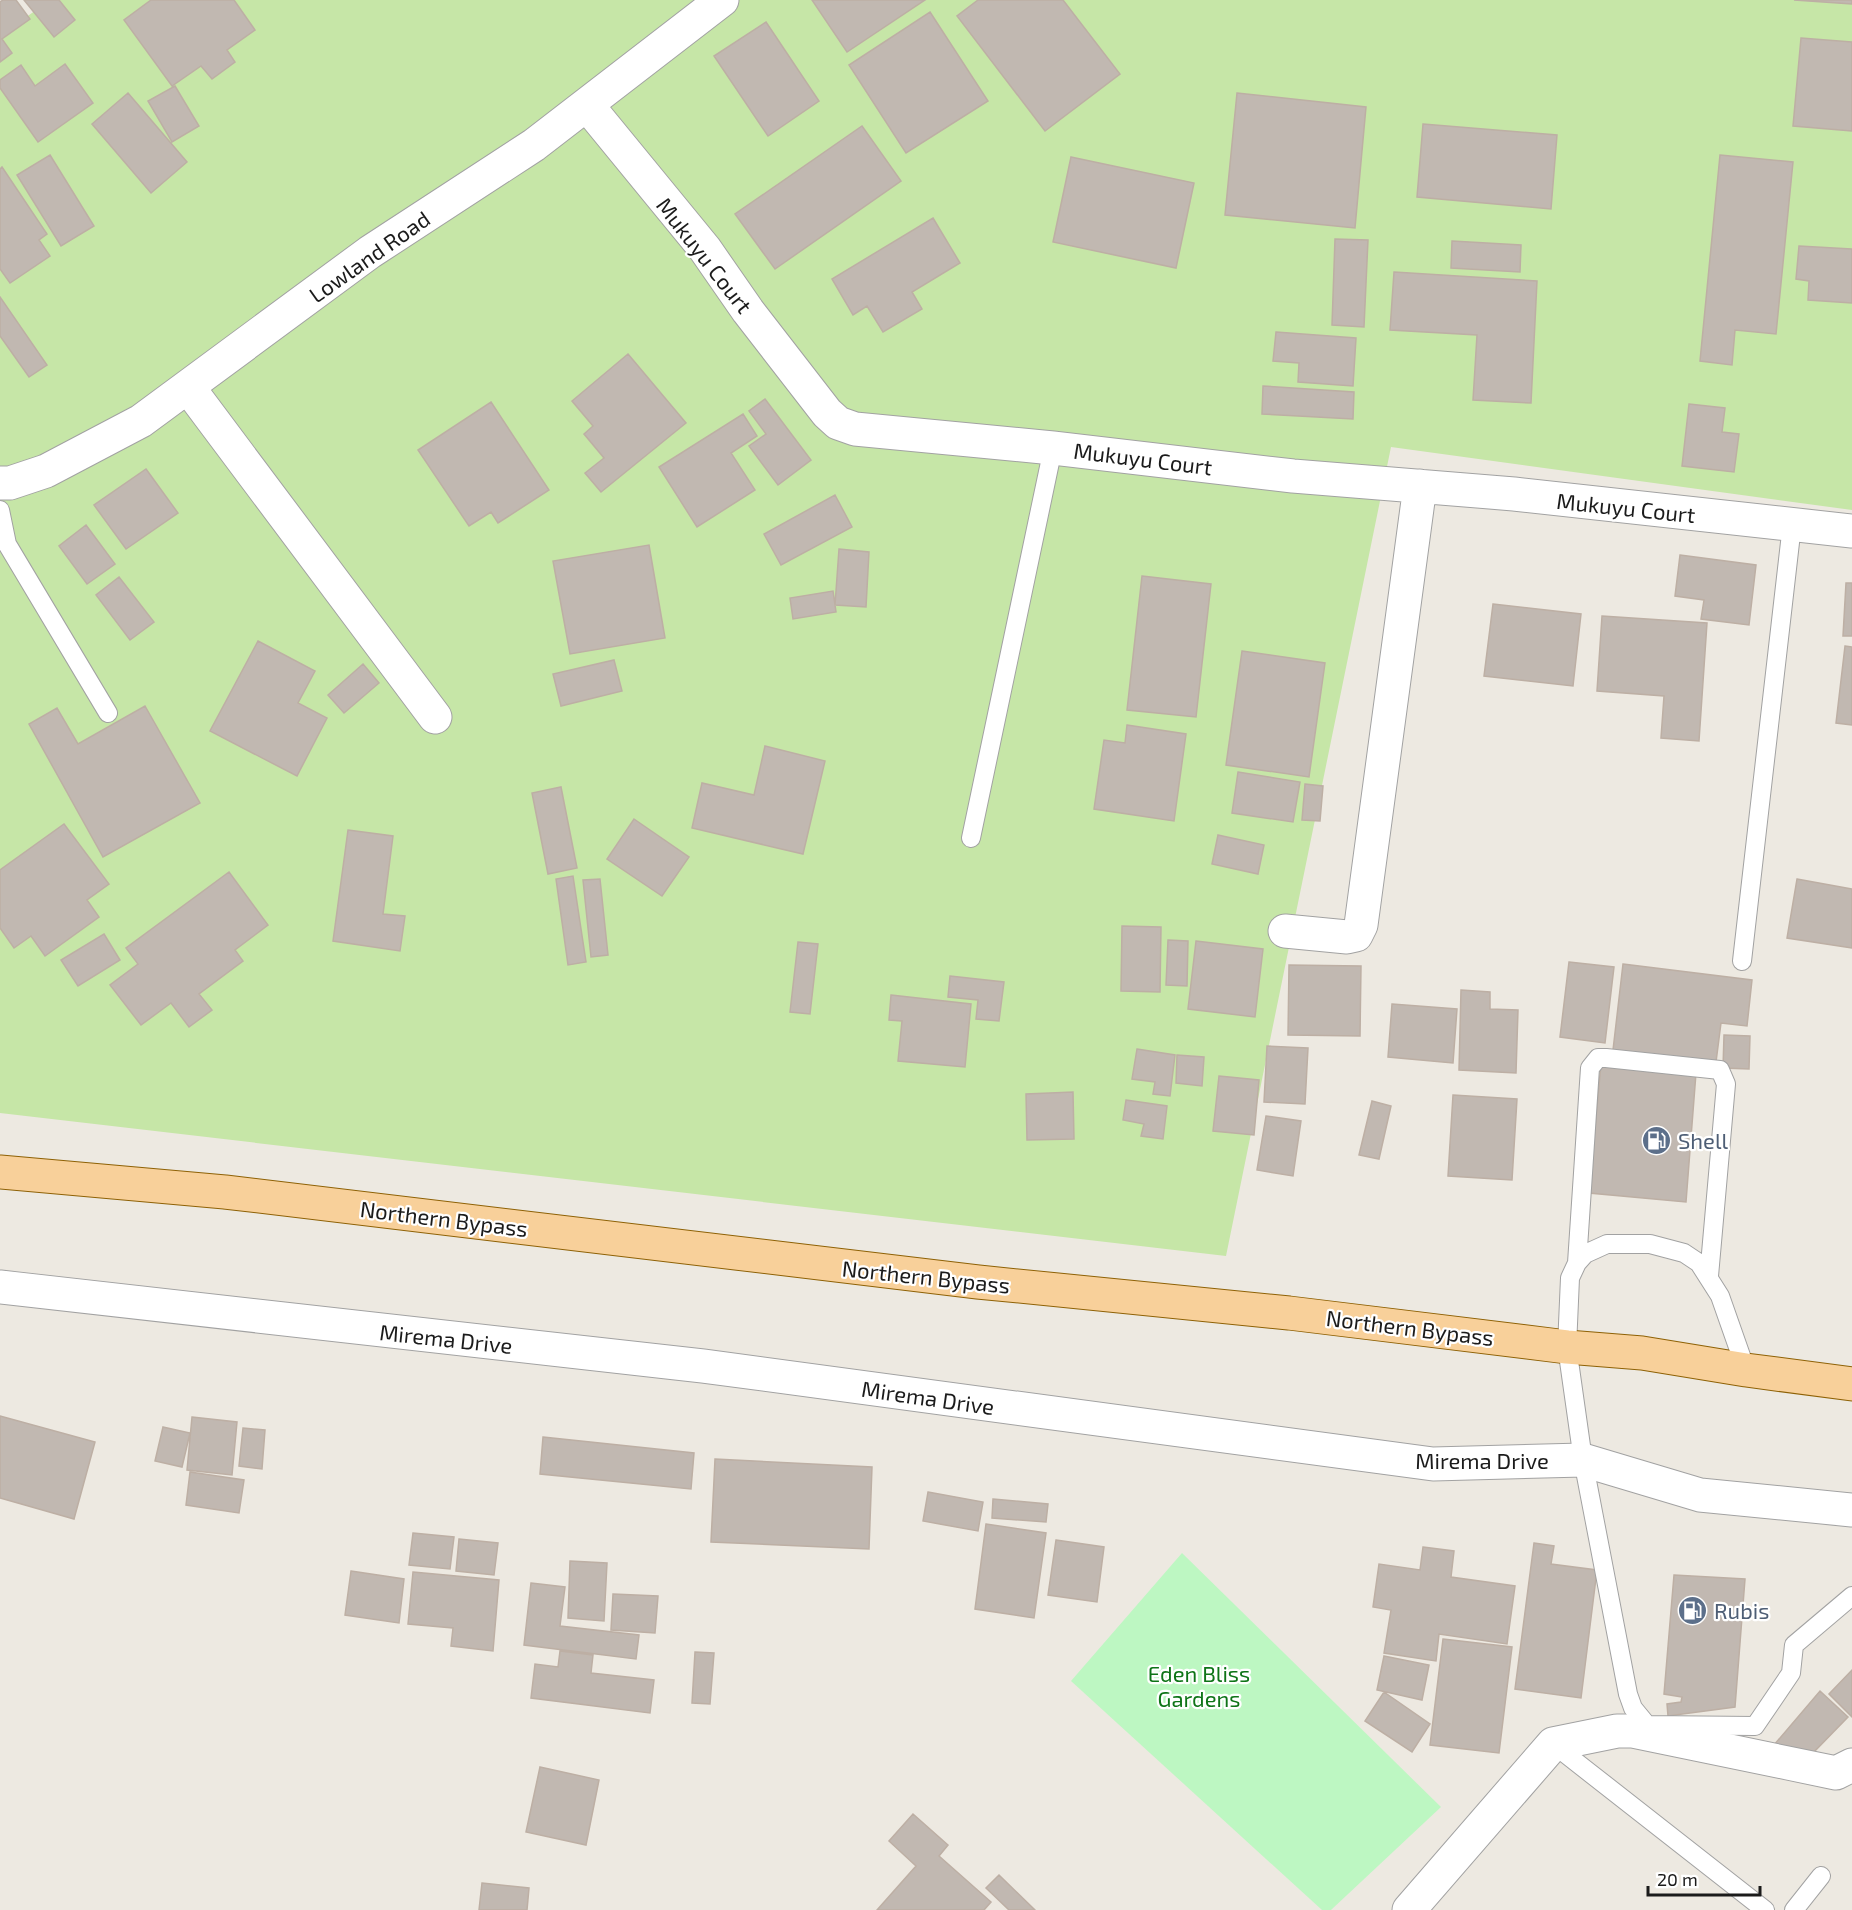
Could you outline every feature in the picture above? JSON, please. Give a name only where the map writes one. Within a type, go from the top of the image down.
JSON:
[{"type":"main road","name":"Northern Bypass","points":[[0,1172],[225,1192],[978,1282],[1300,1314],[1567,1347],[1641,1353],[1746,1371],[1852,1384]]},
{"type":"street","name":"Lowland Road","points":[[0,483],[10,483],[46,471],[141,421],[370,252],[534,145],[722,0]]},
{"type":"street","name":"Mukuyu Court","points":[[587,105],[705,249],[748,311],[827,413],[838,423],[865,430],[1053,448],[1293,476],[1420,486],[1852,531]]},
{"type":"street","points":[[188,387],[435,717]]},
{"type":"street","points":[[1285,931],[1347,937],[1356,935],[1361,925],[1420,486]]},
{"type":"street","name":"Mirema Drive","points":[[0,1287],[703,1366],[1433,1464],[1583,1460],[1700,1495],[1852,1510]]},
{"type":"street","points":[[1409,1910],[1552,1744],[1617,1731],[1633,1731],[1836,1773],[1852,1765]]},
{"type":"lane","points":[[971,838],[1053,448]]},
{"type":"lane","points":[[0,510],[7,544],[108,713]]},
{"type":"lane","points":[[1742,961],[1792,525]]},
{"type":"lane","points":[[1577,1263],[1590,1068],[1598,1058],[1606,1058],[1720,1070],[1724,1073],[1726,1084],[1709,1276]]},
{"type":"lane","points":[[1746,1371],[1720,1296],[1699,1263],[1684,1253],[1650,1244],[1607,1244],[1585,1254],[1577,1263],[1570,1278],[1567,1347],[1583,1460],[1628,1694],[1634,1708],[1647,1725],[1755,1726],[1791,1673],[1794,1645],[1852,1596]]},
{"type":"lane","points":[[1552,1744],[1765,1910]]},
{"type":"lane","points":[[1794,1910],[1821,1876]]},
{"type":"green space","points":[[50,0],[1852,0],[1852,510],[1391,447],[1226,1256],[0,1113],[0,36]]},
{"type":"green space","name":"Eden Bliss Gardens","points":[[1182,1553],[1441,1807],[1331,1910],[1322,1910],[1071,1681]]},
{"type":"building","points":[[16,0],[30,19],[2,39],[12,53],[0,62],[0,2]]},
{"type":"building","points":[[24,0],[59,0],[75,20],[54,37]]},
{"type":"building","points":[[151,0],[234,0],[255,30],[227,50],[235,62],[212,79],[201,66],[172,86],[124,20]]},
{"type":"building","points":[[812,0],[925,0],[847,52]]},
{"type":"building","points":[[978,0],[1063,0],[1120,74],[1045,131],[957,16]]},
{"type":"building","points":[[1794,0],[1852,0],[1852,4]]},
{"type":"building","points":[[930,12],[988,101],[906,153],[849,65]]},
{"type":"building","points":[[766,22],[819,101],[768,136],[714,56]]},
{"type":"building","points":[[1801,38],[1852,42],[1852,131],[1793,126]]},
{"type":"building","points":[[65,64],[93,103],[38,142],[0,88],[0,80],[21,65],[35,86]]},
{"type":"building","points":[[175,86],[199,126],[172,142],[148,101]]},
{"type":"building","points":[[128,93],[187,162],[151,193],[92,124]]},
{"type":"building","points":[[1237,93],[1366,107],[1355,228],[1225,215]]},
{"type":"building","points":[[1423,124],[1557,135],[1551,209],[1417,197]]},
{"type":"building","points":[[862,126],[901,181],[775,269],[735,214]]},
{"type":"building","points":[[50,155],[94,226],[61,246],[17,175]]},
{"type":"building","points":[[1720,155],[1793,162],[1776,334],[1735,330],[1732,365],[1700,361]]},
{"type":"building","points":[[1071,157],[1194,183],[1176,268],[1053,242]]},
{"type":"building","points":[[2,167],[47,234],[39,240],[50,256],[10,283],[0,269],[0,169]]},
{"type":"building","points":[[933,218],[960,263],[912,292],[922,309],[883,332],[867,306],[853,315],[832,279]]},
{"type":"building","points":[[1335,239],[1368,240],[1364,327],[1332,325]]},
{"type":"building","points":[[1452,241],[1521,245],[1520,272],[1451,268]]},
{"type":"building","points":[[1799,246],[1852,249],[1852,303],[1808,300],[1809,281],[1796,279]]},
{"type":"building","points":[[1394,272],[1537,281],[1531,403],[1473,400],[1477,335],[1390,330]]},
{"type":"building","points":[[0,297],[47,365],[29,377],[0,336]]},
{"type":"building","points":[[1276,332],[1356,338],[1353,386],[1298,382],[1299,363],[1273,361]]},
{"type":"building","points":[[628,354],[686,423],[601,492],[585,473],[604,458],[584,434],[593,426],[572,401]]},
{"type":"building","points":[[1263,386],[1354,392],[1353,419],[1262,414]]},
{"type":"building","points":[[765,399],[811,460],[778,485],[749,446],[766,434],[749,411]]},
{"type":"building","points":[[491,402],[549,490],[498,523],[491,512],[469,526],[418,450]]},
{"type":"building","points":[[1689,404],[1725,408],[1722,432],[1739,434],[1734,472],[1682,466]]},
{"type":"building","points":[[743,414],[757,436],[731,453],[755,490],[697,527],[659,467]]},
{"type":"building","points":[[146,469],[178,513],[126,549],[94,505]]},
{"type":"building","points":[[835,495],[852,527],[781,565],[764,534]]},
{"type":"building","points":[[86,525],[115,564],[87,584],[59,546]]},
{"type":"building","points":[[649,545],[665,638],[570,654],[553,561]]},
{"type":"building","points":[[839,549],[869,552],[866,607],[835,605]]},
{"type":"building","points":[[1680,555],[1756,565],[1749,625],[1701,619],[1704,600],[1675,596]]},
{"type":"building","points":[[1142,576],[1211,584],[1196,717],[1127,710]]},
{"type":"building","points":[[119,577],[154,622],[130,640],[96,595]]},
{"type":"building","points":[[1846,583],[1852,583],[1852,636],[1843,636]]},
{"type":"building","points":[[833,591],[836,612],[793,619],[790,598]]},
{"type":"building","points":[[1493,604],[1581,614],[1573,686],[1484,676]]},
{"type":"building","points":[[1602,616],[1707,623],[1699,741],[1661,738],[1664,696],[1597,691]]},
{"type":"building","points":[[258,641],[315,671],[298,703],[327,718],[297,776],[210,731]]},
{"type":"building","points":[[1845,646],[1852,647],[1852,725],[1836,723]]},
{"type":"building","points":[[1242,651],[1325,663],[1309,777],[1226,765]]},
{"type":"building","points":[[614,660],[622,691],[561,706],[553,674]]},
{"type":"building","points":[[363,664],[379,683],[344,713],[328,695]]},
{"type":"building","points":[[145,706],[200,803],[103,857],[29,724],[57,708],[78,744]]},
{"type":"building","points":[[1127,725],[1186,734],[1174,821],[1094,809],[1104,740],[1125,743]]},
{"type":"building","points":[[765,746],[825,761],[803,854],[692,828],[702,783],[754,795]]},
{"type":"building","points":[[1238,772],[1300,782],[1293,822],[1232,813]]},
{"type":"building","points":[[1305,784],[1323,786],[1320,821],[1302,820]]},
{"type":"building","points":[[561,787],[577,868],[548,874],[532,793]]},
{"type":"building","points":[[634,819],[689,857],[662,896],[607,859]]},
{"type":"building","points":[[64,824],[109,884],[87,900],[99,917],[45,956],[31,936],[14,948],[0,928],[0,870]]},
{"type":"building","points":[[348,830],[393,836],[383,914],[405,916],[400,951],[333,941]]},
{"type":"building","points":[[1218,835],[1264,845],[1258,874],[1212,864]]},
{"type":"building","points":[[229,872],[268,925],[235,950],[243,961],[199,994],[212,1010],[189,1027],[171,1003],[141,1025],[110,985],[138,964],[126,948]]},
{"type":"building","points":[[573,876],[586,962],[568,965],[556,879]]},
{"type":"building","points":[[600,879],[608,955],[591,957],[583,880]]},
{"type":"building","points":[[1797,879],[1852,889],[1852,948],[1787,938]]},
{"type":"building","points":[[1122,926],[1161,927],[1160,992],[1121,991]]},
{"type":"building","points":[[104,934],[120,960],[78,986],[61,960]]},
{"type":"building","points":[[1168,940],[1188,941],[1187,986],[1166,985]]},
{"type":"building","points":[[1196,941],[1263,949],[1255,1017],[1188,1009]]},
{"type":"building","points":[[798,942],[818,944],[810,1014],[790,1012]]},
{"type":"building","points":[[1569,962],[1614,967],[1605,1043],[1560,1037]]},
{"type":"building","points":[[1623,964],[1752,980],[1747,1026],[1721,1023],[1716,1062],[1613,1050]]},
{"type":"building","points":[[1289,965],[1361,966],[1360,1036],[1288,1035]]},
{"type":"building","points":[[950,976],[1004,982],[999,1021],[976,1019],[978,1000],[948,997]]},
{"type":"building","points":[[1461,990],[1490,992],[1490,1009],[1518,1010],[1516,1073],[1459,1070]]},
{"type":"building","points":[[891,995],[971,1004],[965,1067],[898,1061],[902,1021],[889,1020]]},
{"type":"building","points":[[1392,1004],[1457,1009],[1453,1063],[1388,1057]]},
{"type":"building","points":[[1724,1035],[1750,1036],[1749,1069],[1723,1068]]},
{"type":"building","points":[[1267,1046],[1308,1048],[1305,1104],[1264,1102]]},
{"type":"building","points":[[1137,1049],[1175,1055],[1170,1096],[1153,1094],[1155,1082],[1132,1079]]},
{"type":"building","points":[[1177,1055],[1204,1057],[1202,1086],[1176,1083]]},
{"type":"building","points":[[1601,1064],[1696,1073],[1686,1202],[1589,1193]]},
{"type":"building","points":[[1219,1076],[1259,1080],[1254,1135],[1213,1131]]},
{"type":"building","points":[[1073,1092],[1074,1139],[1027,1140],[1026,1094]]},
{"type":"building","points":[[1453,1095],[1517,1099],[1512,1180],[1448,1176]]},
{"type":"building","points":[[1126,1100],[1167,1106],[1163,1139],[1141,1136],[1144,1124],[1123,1120]]},
{"type":"building","points":[[1372,1101],[1391,1106],[1379,1159],[1359,1155]]},
{"type":"building","points":[[1266,1116],[1301,1121],[1293,1176],[1257,1170]]},
{"type":"building","points":[[0,1416],[95,1442],[74,1519],[0,1498]]},
{"type":"building","points":[[192,1417],[237,1422],[232,1475],[187,1470]]},
{"type":"building","points":[[163,1427],[190,1433],[182,1467],[155,1461]]},
{"type":"building","points":[[243,1428],[265,1430],[262,1469],[239,1466]]},
{"type":"building","points":[[543,1437],[694,1453],[691,1489],[540,1474]]},
{"type":"building","points":[[715,1459],[872,1467],[869,1549],[711,1542]]},
{"type":"building","points":[[190,1472],[244,1480],[239,1513],[186,1505]]},
{"type":"building","points":[[928,1492],[983,1502],[978,1531],[923,1521]]},
{"type":"building","points":[[993,1499],[1048,1504],[1046,1522],[992,1518]]},
{"type":"building","points":[[986,1524],[1046,1533],[1034,1618],[975,1609]]},
{"type":"building","points":[[413,1533],[454,1537],[450,1569],[409,1565]]},
{"type":"building","points":[[459,1539],[498,1543],[494,1575],[456,1571]]},
{"type":"building","points":[[1056,1540],[1104,1547],[1097,1602],[1048,1595]]},
{"type":"building","points":[[1534,1543],[1554,1546],[1551,1564],[1597,1570],[1581,1698],[1515,1689]]},
{"type":"building","points":[[1423,1547],[1454,1551],[1451,1577],[1515,1586],[1507,1644],[1439,1634],[1436,1661],[1384,1653],[1391,1610],[1373,1607],[1379,1564],[1420,1570]]},
{"type":"building","points":[[570,1561],[607,1563],[604,1621],[568,1618]]},
{"type":"building","points":[[351,1571],[404,1579],[399,1623],[345,1615]]},
{"type":"building","points":[[413,1572],[499,1580],[493,1651],[451,1646],[453,1628],[408,1624]]},
{"type":"building","points":[[1674,1575],[1745,1579],[1735,1707],[1668,1716],[1667,1704],[1681,1702],[1682,1697],[1664,1694]]},
{"type":"building","points":[[531,1583],[565,1587],[560,1626],[639,1635],[636,1659],[524,1645]]},
{"type":"building","points":[[613,1594],[658,1596],[655,1633],[611,1630]]},
{"type":"building","points":[[1443,1639],[1512,1647],[1499,1753],[1430,1745]]},
{"type":"building","points":[[560,1651],[593,1655],[591,1673],[654,1680],[650,1713],[531,1698],[535,1664],[558,1667]]},
{"type":"building","points":[[695,1652],[714,1653],[710,1704],[692,1703]]},
{"type":"building","points":[[1384,1656],[1429,1665],[1422,1700],[1377,1690]]},
{"type":"building","points":[[1852,1670],[1852,1717],[1829,1694]]},
{"type":"building","points":[[1820,1691],[1848,1717],[1808,1758],[1774,1745]]},
{"type":"building","points":[[1384,1692],[1430,1724],[1412,1752],[1365,1721]]},
{"type":"building","points":[[540,1767],[599,1780],[586,1845],[526,1832]]},
{"type":"building","points":[[913,1814],[948,1845],[939,1856],[991,1902],[984,1910],[877,1910],[916,1866],[889,1841]]},
{"type":"building","points":[[999,1875],[1035,1910],[1009,1910],[986,1888]]},
{"type":"building","points":[[482,1883],[529,1888],[527,1910],[479,1910]]},
{"type":"place","name":"Shell","points":[[1657,1140]]},
{"type":"place","name":"Rubis","points":[[1693,1610]]}]
